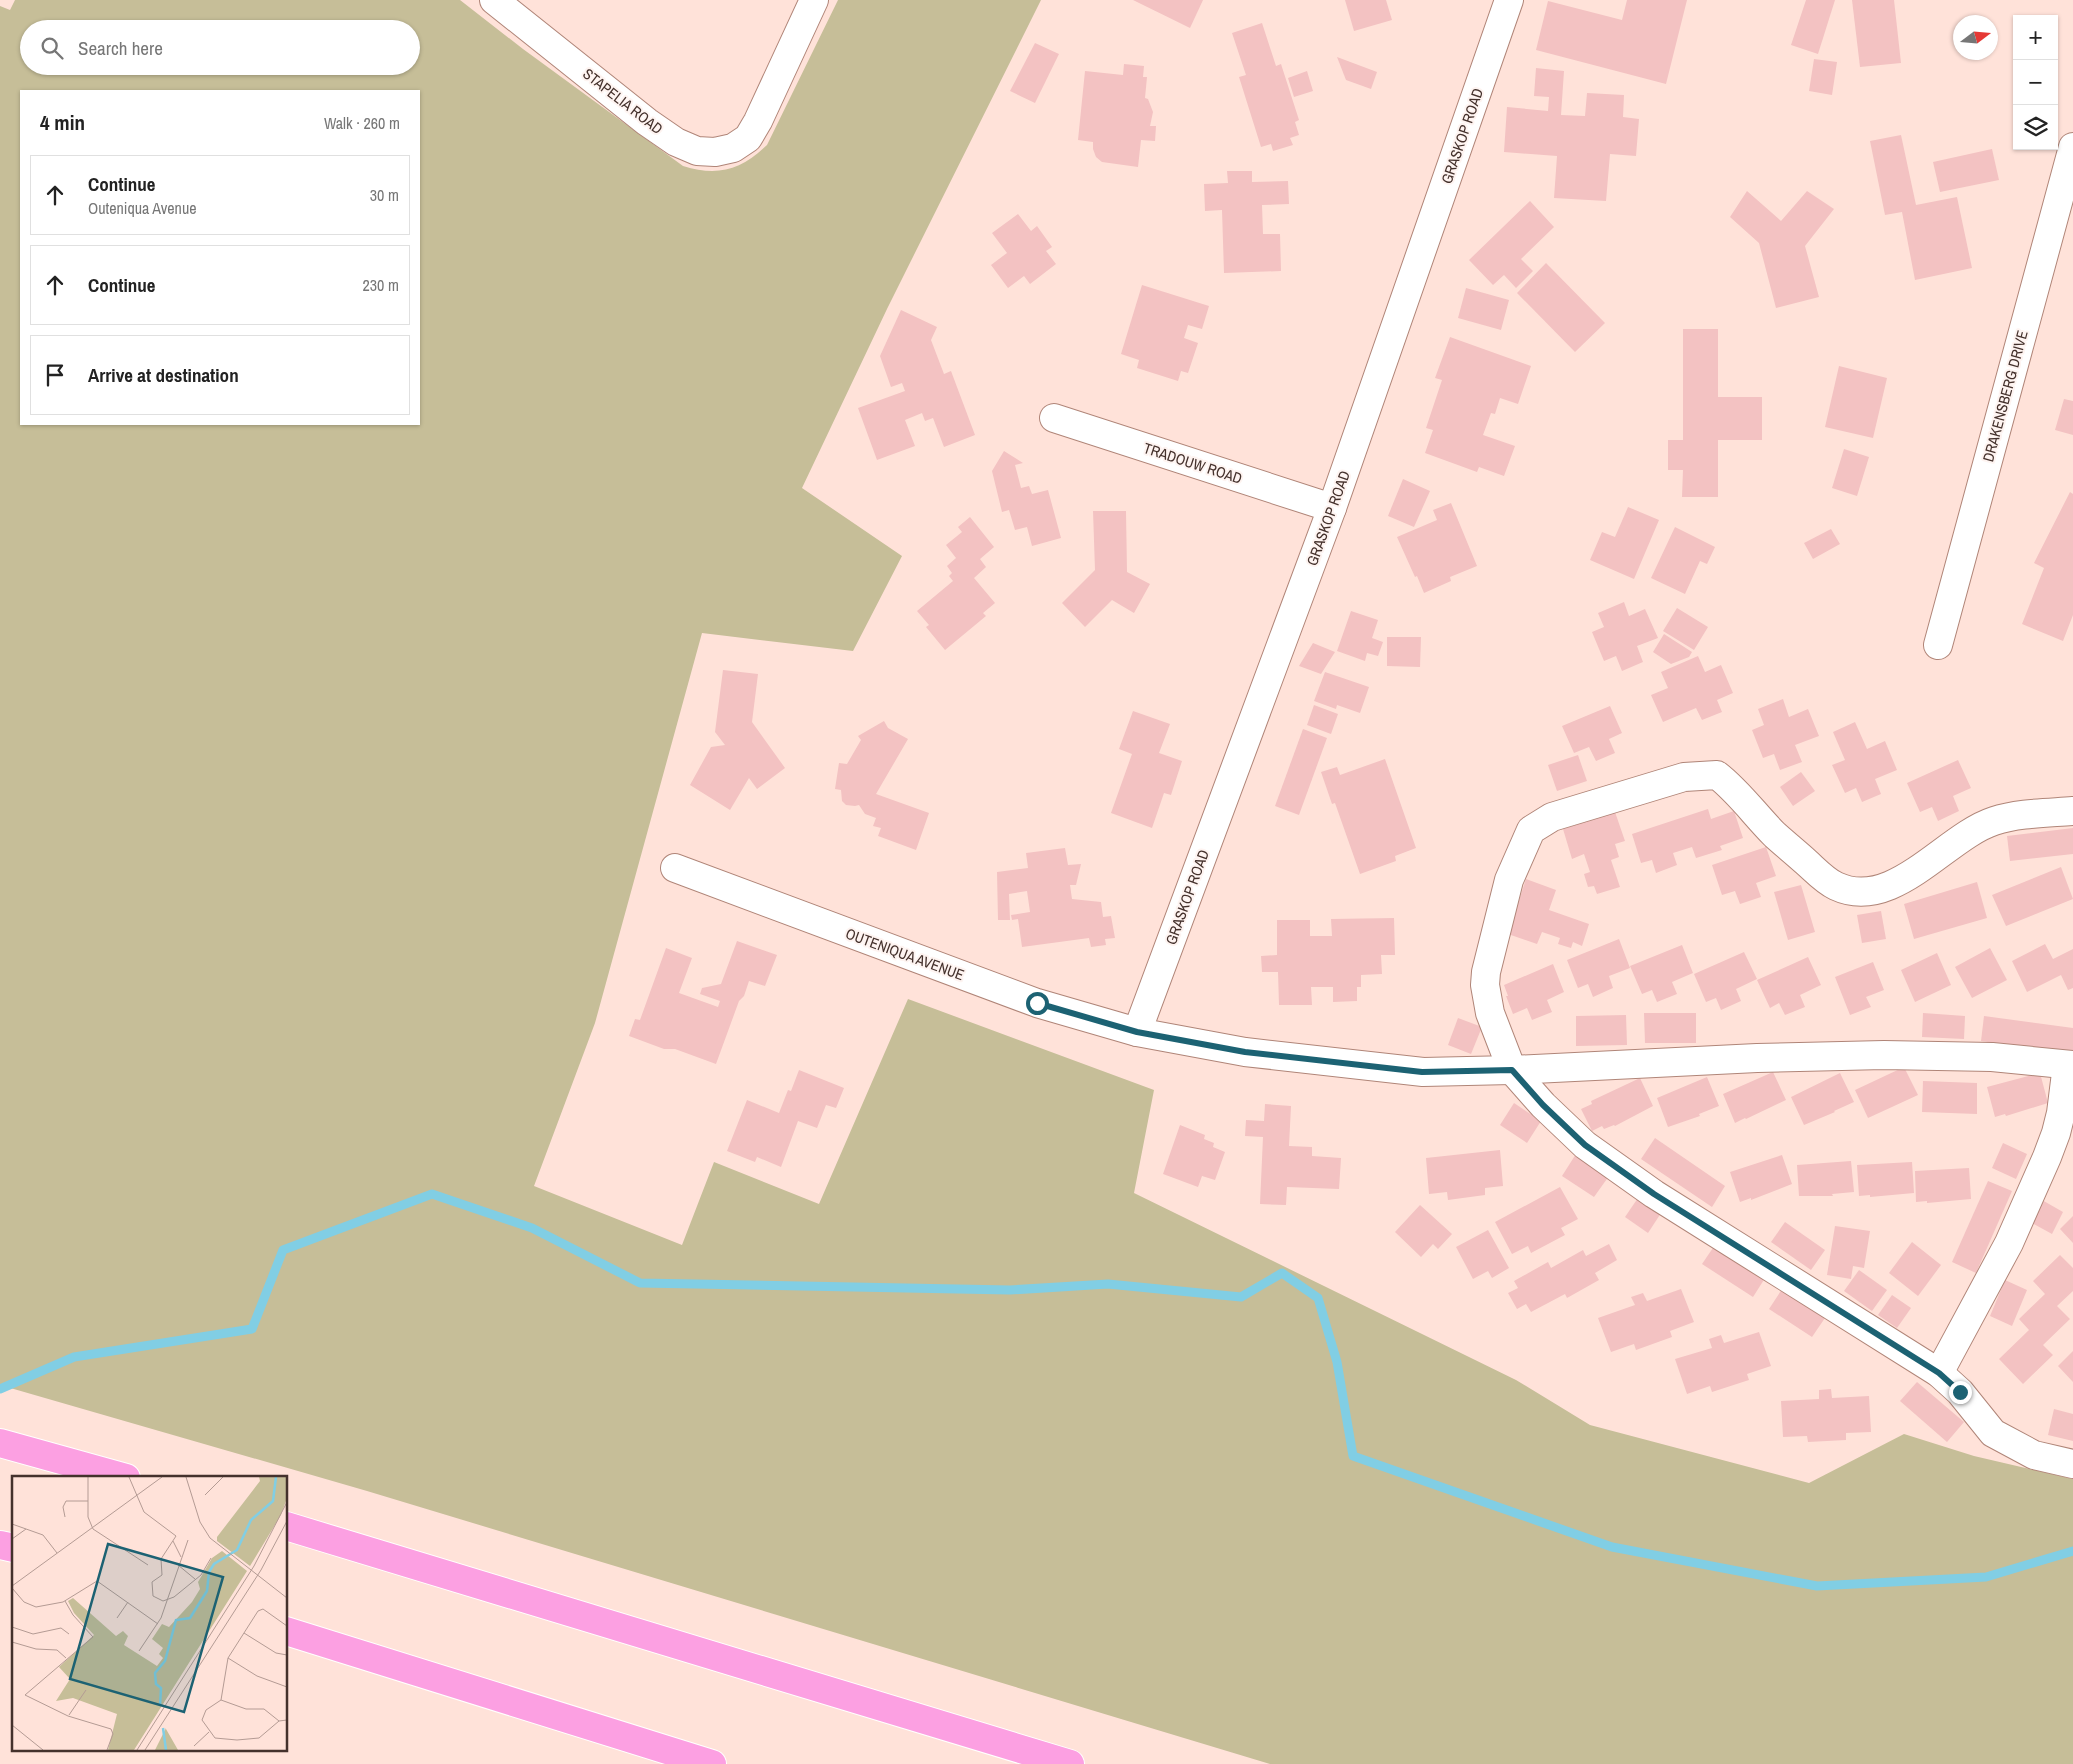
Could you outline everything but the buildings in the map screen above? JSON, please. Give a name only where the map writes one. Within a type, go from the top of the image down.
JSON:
[{"type":"highway","points":[[0,1443],[119,1476]]},
{"type":"highway","points":[[288,1527],[1070,1764]]},
{"type":"highway","points":[[288,1632],[712,1764]]},
{"type":"street","name":"STAPELIA ROAD","points":[[494,0],[647,122],[676,142],[697,151],[715,152],[733,148],[748,138],[758,122],[814,0]]},
{"type":"street","name":"GRASKOP ROAD","points":[[1137,1032],[1332,508],[1509,0]]},
{"type":"street","name":"DRAKENSBERG DRIVE","points":[[1938,645],[2073,147]]},
{"type":"street","name":"TRADOUW ROAD","points":[[1054,418],[1332,508]]},
{"type":"street","points":[[2073,810],[1995,821],[1958,839],[1926,865],[1902,881],[1879,888],[1854,892],[1835,886],[1818,873],[1775,835],[1717,775],[1684,777],[1552,817],[1531,830],[1520,851],[1509,880],[1486,972],[1485,985],[1490,1013],[1512,1070],[1543,1105],[1585,1145],[1646,1188],[1939,1373],[1960,1392],[1994,1433],[2034,1455],[2073,1464]]},
{"type":"street","name":"OUTENIQUA AVENUE","points":[[675,868],[1037,1003],[1137,1032],[1245,1052],[1422,1072],[1512,1070],[1757,1058],[1884,1055],[1992,1057],[2070,1065]]},
{"type":"street","points":[[1939,1373],[2009,1243],[2047,1157],[2056,1133],[2070,1065]]},
{"type":"shaded area","points":[[15,0],[460,0],[523,49],[683,166],[707,171],[718,171],[738,166],[767,145],[838,0],[1041,0],[887,309],[802,488],[902,556],[853,651],[702,633],[595,1023],[534,1186],[682,1245],[714,1162],[819,1204],[908,999],[1154,1090],[1134,1193],[1516,1380],[1590,1425],[1809,1483],[1904,1434],[1974,1456],[2073,1479],[2073,1764],[1270,1764],[367,1491],[0,1385],[0,6],[10,10]]},
{"type":"waterway","points":[[0,1389],[74,1357],[252,1329],[283,1250],[432,1194],[532,1228],[640,1283],[1010,1290],[1108,1284],[1241,1297],[1282,1273],[1318,1298],[1337,1362],[1353,1456],[1612,1547],[1817,1586],[1986,1577],[2073,1551]]},
{"type":"route","points":[[1037,1003],[1137,1032],[1245,1052],[1422,1072],[1512,1070],[1543,1105],[1585,1145],[1654,1194],[1939,1373],[1960,1392]]}]
